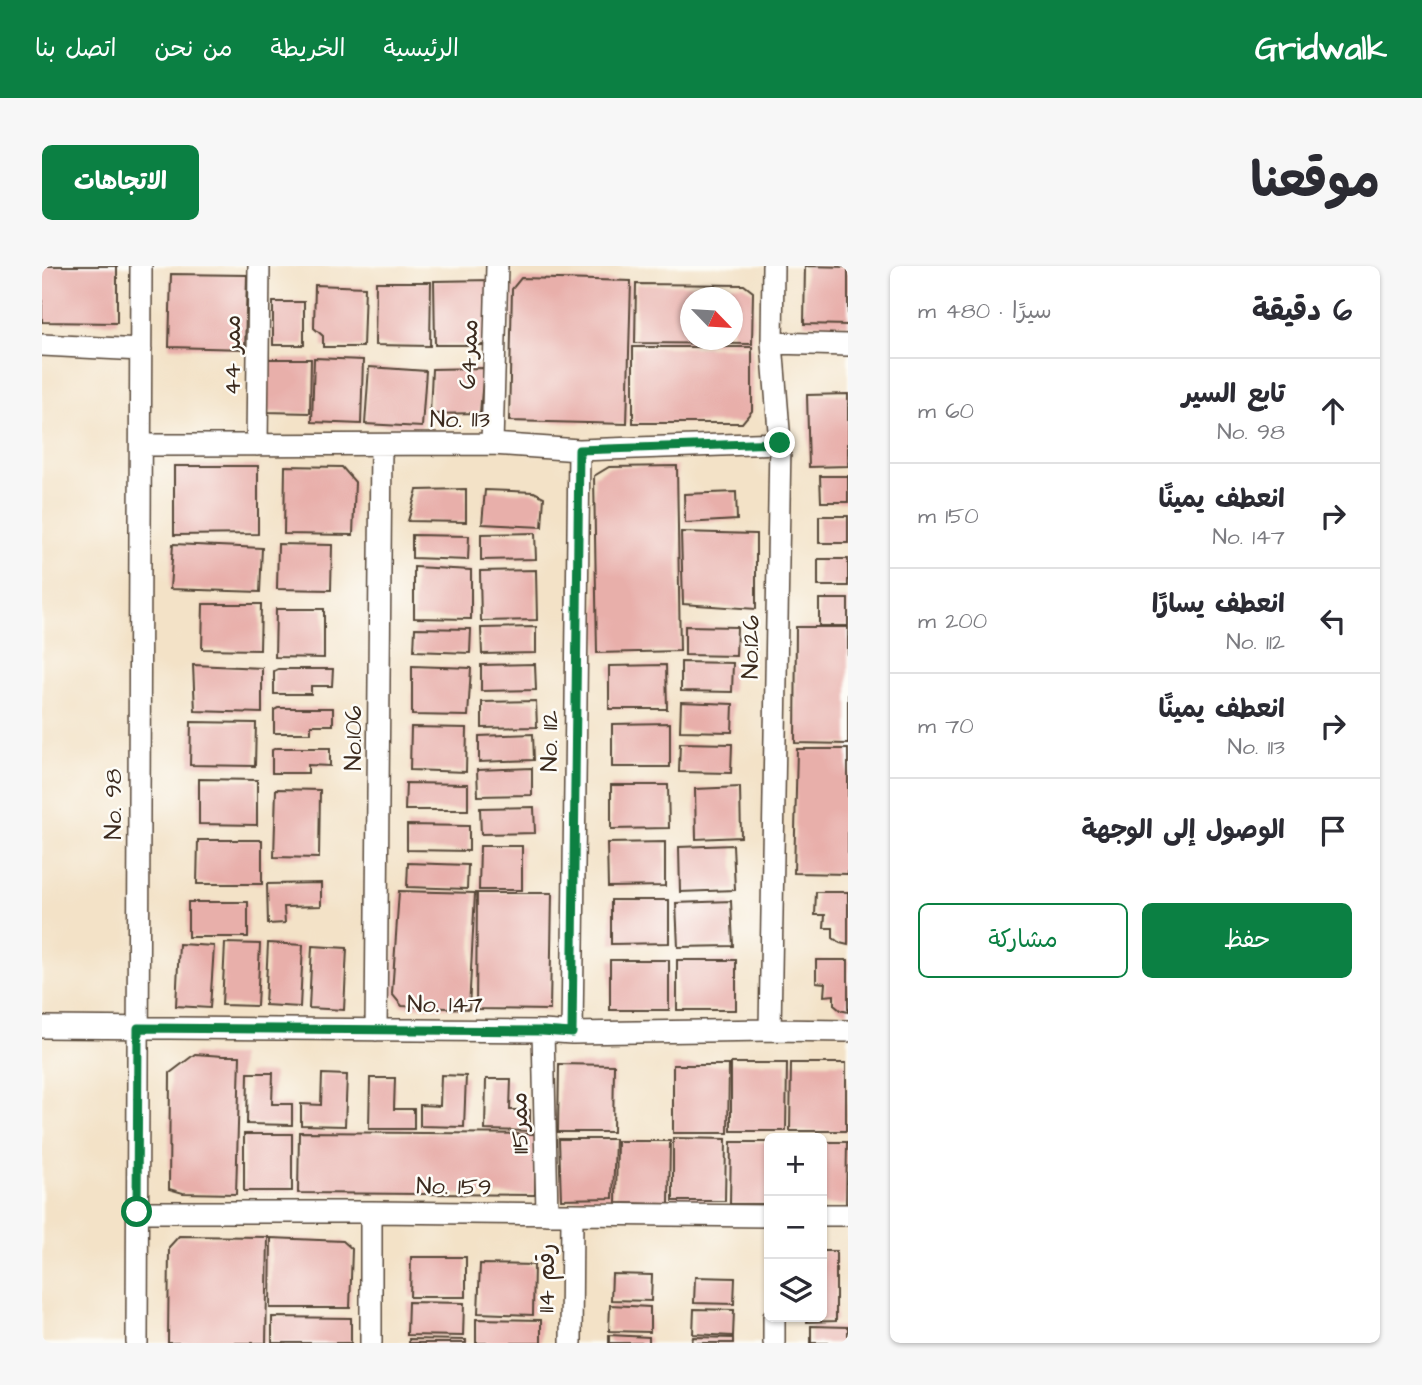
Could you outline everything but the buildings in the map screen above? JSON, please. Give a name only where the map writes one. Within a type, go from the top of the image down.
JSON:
[{"type":"street","name":"No. 98","points":[[137,1343],[141,266]]},
{"type":"street","name":"ممر 44","points":[[257,445],[259,266]]},
{"type":"street","name":"ممر64","points":[[492,444],[497,266]]},
{"type":"street","name":"No.126","points":[[770,1030],[780,443],[772,344],[773,266]]},
{"type":"street","points":[[772,344],[848,345]]},
{"type":"street","points":[[42,345],[141,349]]},
{"type":"street","name":"No. 113","points":[[141,445],[492,444],[579,450],[780,443]]},
{"type":"street","name":"No.106","points":[[376,1030],[381,445]]},
{"type":"street","name":"No. 112","points":[[572,1033],[579,450]]},
{"type":"street","name":"No. 147","points":[[42,1027],[572,1033],[848,1031]]},
{"type":"street","name":"ممر115","points":[[542,1031],[547,1214]]},
{"type":"street","name":"No. 159","points":[[137,1212],[764,1216]]},
{"type":"street","points":[[371,1212],[372,1343]]},
{"type":"street","name":"رقم 114","points":[[571,1343],[572,1214]]},
{"type":"street","points":[[827,1215],[848,1215]]},
{"type":"street","points":[[774,1322],[774,1343]]},
{"type":"route","points":[[137,1212],[138,1028],[572,1033],[579,450],[780,443]]}]
